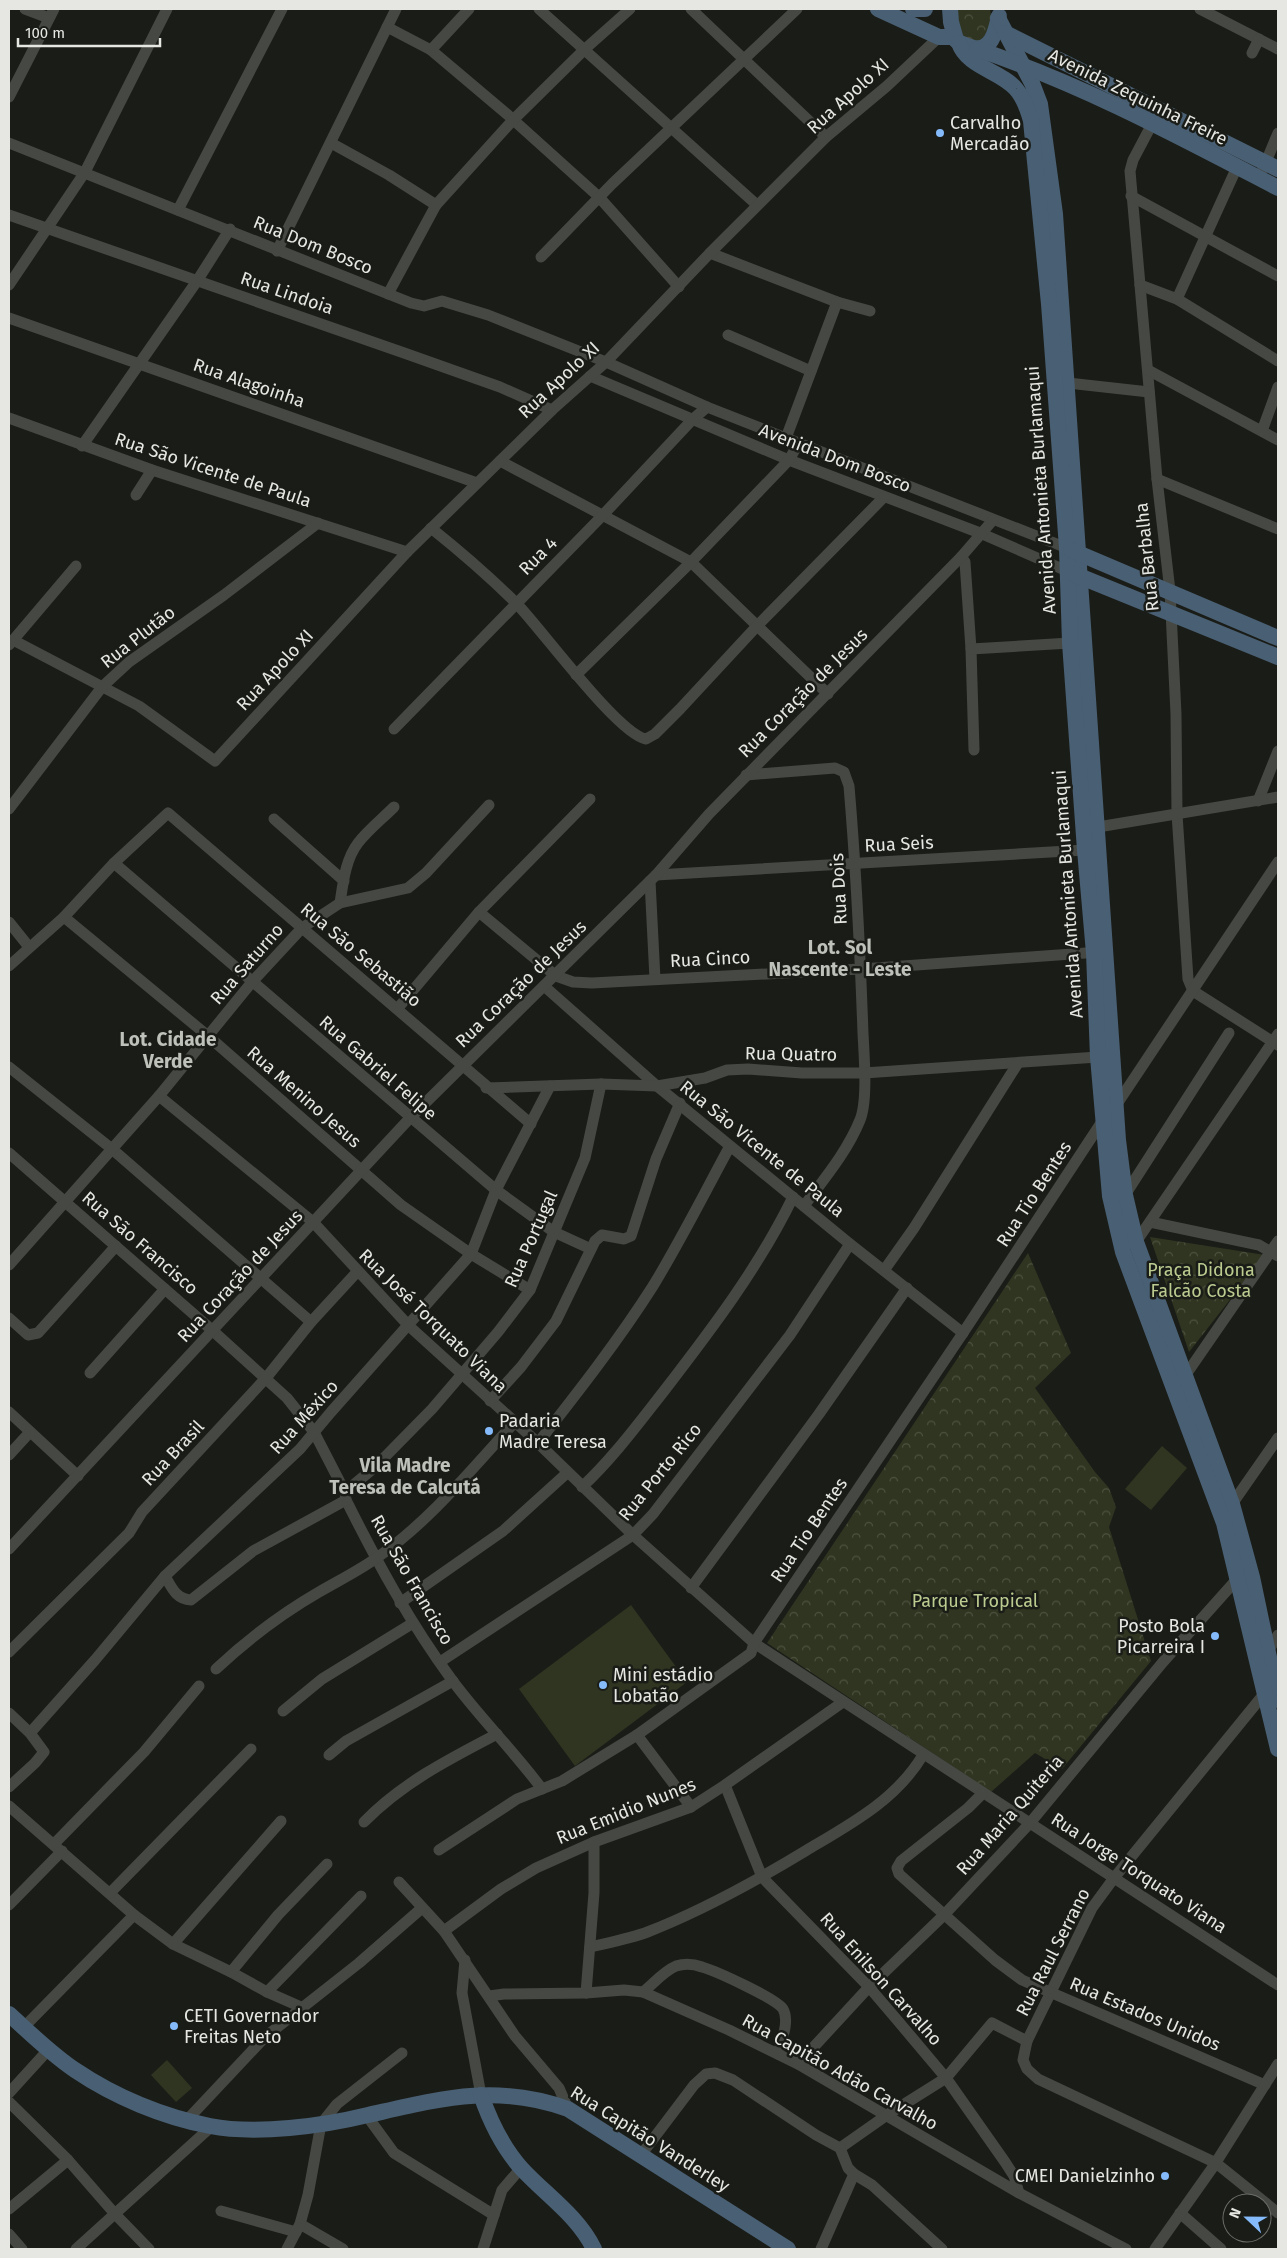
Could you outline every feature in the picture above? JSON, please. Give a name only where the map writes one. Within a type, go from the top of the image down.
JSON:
[{"type":"main road","points":[[878,9],[951,39],[950,9]]},
{"type":"main road","points":[[913,9],[925,9]]},
{"type":"main road","points":[[977,49],[990,43],[1000,17]]},
{"type":"main road","name":"Avenida Zequinha Freire","points":[[1000,17],[1210,135],[1272,166]]},
{"type":"main road","name":"Avenida Antonieta Burlamaqui","points":[[1000,17],[1040,104],[1055,214],[1068,383],[1074,574],[1084,736],[1084,850],[1100,952],[1107,1089],[1103,1120],[1110,1196],[1124,1252],[1137,1268]]},
{"type":"main road","name":"Avenida Zequinha Freire","points":[[951,39],[1022,64],[1069,84],[1278,188]]},
{"type":"main road","name":"Avenida Antonieta Burlamaqui","points":[[951,39],[968,58],[1017,90],[1025,103],[1030,121],[1073,551]]},
{"type":"main road","points":[[1040,104],[1047,93],[1058,86],[1069,84]]},
{"type":"main road","points":[[1202,150],[1210,135]]},
{"type":"main road","points":[[1073,551],[1278,638]]},
{"type":"main road","points":[[1074,574],[1278,657]]},
{"type":"main road","name":"Avenida Antonieta Burlamaqui","points":[[1074,574],[1070,643],[1098,827],[1100,952],[1098,1057],[1107,1089],[1115,1107],[1124,1195],[1136,1242],[1137,1268],[1244,1576]]},
{"type":"main road","points":[[1103,1120],[1115,1107]]},
{"type":"main road","name":"Avenida Antonieta Burlamaqui","points":[[1145,1290],[1185,1376],[1232,1504],[1244,1576],[1271,1697]]},
{"type":"main road","name":"Avenida Antonieta Burlamaqui","points":[[1249,1596],[1268,1651],[1271,1697],[1278,1749]]},
{"type":"main road","name":"Rua Capitão Vanderley","points":[[9,2014],[74,2070],[126,2099],[187,2120],[212,2126],[262,2128],[321,2124],[366,2116],[443,2098],[481,2095],[495,2094],[546,2101],[568,2109],[788,2249]]},
{"type":"main road","points":[[481,2095],[492,2125],[520,2168],[555,2200],[585,2233],[594,2249]]},
{"type":"street","points":[[9,97],[52,13],[25,9]]},
{"type":"street","points":[[9,285],[85,172],[168,9]]},
{"type":"street","points":[[178,210],[282,9]]},
{"type":"street","points":[[277,250],[396,9]]},
{"type":"street","points":[[431,50],[469,9]]},
{"type":"street","points":[[539,9],[758,205]]},
{"type":"street","points":[[388,294],[436,205],[513,120],[585,49],[630,9]]},
{"type":"street","points":[[691,9],[746,59],[826,137]]},
{"type":"street","points":[[542,257],[671,127],[746,59],[797,9]]},
{"type":"street","points":[[1200,9],[1278,49]]},
{"type":"street","points":[[387,27],[431,50],[513,120],[599,198],[679,287]]},
{"type":"street","name":"Rua Apolo XI","points":[[102,687],[114,691],[139,706],[215,762],[407,552],[552,410],[606,362],[710,253],[826,137],[887,86],[951,39]]},
{"type":"street","points":[[1252,53],[1259,39]]},
{"type":"street","name":"Rua Barbalha","points":[[1152,124],[1130,167],[1131,196],[1157,479],[1170,591],[1176,714],[1177,814],[1188,979],[1193,991]]},
{"type":"street","points":[[1259,178],[1272,166],[1278,133]]},
{"type":"street","name":"Rua Dom Bosco","points":[[9,143],[230,229],[277,250],[388,294],[424,306],[442,301],[463,306],[606,362]]},
{"type":"street","points":[[331,143],[390,175],[436,205]]},
{"type":"street","points":[[1177,299],[1237,168]]},
{"type":"street","points":[[1131,196],[1278,276]]},
{"type":"street","name":"Rua Lindoia","points":[[9,216],[482,380],[552,410]]},
{"type":"street","points":[[82,446],[197,281],[230,229]]},
{"type":"street","points":[[710,253],[837,302],[870,311]]},
{"type":"street","points":[[1140,285],[1177,299],[1278,361]]},
{"type":"street","points":[[786,438],[837,302]]},
{"type":"street","name":"Rua Alagoinha","points":[[9,318],[477,483]]},
{"type":"street","points":[[728,335],[811,371]]},
{"type":"street","name":"Avenida Dom Bosco","points":[[606,362],[707,407],[798,444],[1073,551]]},
{"type":"street","points":[[1148,370],[1278,440]]},
{"type":"street","name":"Avenida Dom Bosco","points":[[590,376],[789,460],[980,534],[1074,574]]},
{"type":"street","points":[[1068,383],[1149,392]]},
{"type":"street","points":[[1262,432],[1278,387]]},
{"type":"street","name":"Rua 4","points":[[394,729],[604,514],[692,420],[707,407]]},
{"type":"street","name":"Rua São Vicente de Paula","points":[[9,418],[152,470],[407,552]]},
{"type":"street","points":[[576,675],[691,562],[789,460],[798,444]]},
{"type":"street","points":[[500,461],[604,514],[691,562],[828,694]]},
{"type":"street","points":[[136,495],[152,470]]},
{"type":"street","points":[[1157,479],[1278,529]]},
{"type":"street","points":[[431,528],[516,603],[534,621],[576,675],[630,731],[646,739],[655,734],[757,626],[884,497]]},
{"type":"street","name":"Rua Coração de Jesus","points":[[9,1549],[410,1118],[556,976],[653,878],[709,814],[961,557],[992,520]]},
{"type":"street","name":"Rua Plutão","points":[[9,810],[102,687],[129,662],[224,595],[318,523]]},
{"type":"street","points":[[961,557],[965,562],[971,649],[974,750]]},
{"type":"street","points":[[76,566],[11,643],[102,687]]},
{"type":"street","points":[[971,649],[1070,643]]},
{"type":"street","points":[[1258,801],[1278,751]]},
{"type":"street","name":"Rua Dois","points":[[746,775],[835,768],[844,772],[849,786],[856,864],[861,969],[864,1072],[861,1119],[843,1153],[804,1206]]},
{"type":"street","points":[[1098,827],[1278,797]]},
{"type":"street","points":[[398,1008],[479,912],[590,799]]},
{"type":"street","name":"Rua Saturno","points":[[9,1265],[159,1096],[252,982],[302,928],[340,903],[408,888],[426,873],[489,806]]},
{"type":"street","points":[[340,903],[350,858],[358,843],[394,807]]},
{"type":"street","name":"Rua São Sebastião","points":[[114,863],[168,813],[398,1008],[486,1088],[531,1124]]},
{"type":"street","points":[[274,819],[344,881]]},
{"type":"street","name":"Rua Seis","points":[[653,878],[1084,850]]},
{"type":"street","points":[[1115,1107],[1278,862]]},
{"type":"street","points":[[9,966],[64,917],[114,863]]},
{"type":"street","name":"Rua Gabriel Felipe","points":[[114,863],[496,1190],[554,1232],[591,1249]]},
{"type":"street","points":[[653,878],[655,979]]},
{"type":"street","points":[[479,912],[556,976]]},
{"type":"street","name":"Rua Menino Jesus","points":[[64,917],[208,1036],[401,1205],[471,1254],[530,1290]]},
{"type":"street","points":[[9,922],[29,947]]},
{"type":"street","name":"Rua Cinco","points":[[556,976],[574,982],[592,983],[861,969],[1100,952]]},
{"type":"street","name":"Rua São Vicente de Paula","points":[[544,986],[657,1086],[850,1244],[885,1269],[964,1332]]},
{"type":"street","points":[[1136,1242],[1277,1041],[1193,991]]},
{"type":"street","points":[[1124,1195],[1229,1033]]},
{"type":"street","name":"Rua Quatro","points":[[486,1088],[602,1084],[657,1086],[705,1078],[727,1070],[748,1069],[802,1073],[864,1072],[1098,1057]]},
{"type":"street","points":[[885,1269],[914,1228],[1018,1063]]},
{"type":"street","points":[[9,1067],[112,1148],[311,1322]]},
{"type":"street","name":"Rua Portugal","points":[[165,1576],[176,1594],[184,1599],[191,1600],[253,1552],[346,1496],[401,1442],[462,1376],[530,1290],[584,1158],[602,1084]]},
{"type":"street","name":"Rua México","points":[[30,1733],[95,1660],[165,1576],[271,1479],[300,1449],[471,1254],[496,1190],[550,1086]]},
{"type":"street","points":[[159,1096],[312,1222]]},
{"type":"street","points":[[490,1402],[521,1367],[556,1321],[595,1241],[602,1235],[624,1239],[631,1236],[656,1159],[680,1103]]},
{"type":"street","name":"Rua Tio Bentes","points":[[439,1850],[517,1799],[562,1782],[638,1735],[751,1653],[754,1643],[964,1332],[1103,1120]]},
{"type":"street","points":[[538,1443],[580,1389],[652,1287],[678,1244],[730,1146]]},
{"type":"street","points":[[9,1153],[66,1201]]},
{"type":"street","points":[[582,1487],[622,1444],[702,1342],[756,1261],[793,1197]]},
{"type":"street","name":"Rua São Francisco","points":[[66,1201],[287,1398],[314,1432],[376,1559],[413,1623],[453,1681],[542,1789]]},
{"type":"street","name":"Rua José Torquato Viana","points":[[312,1222],[409,1326],[490,1402],[538,1443],[633,1535],[754,1643]]},
{"type":"street","points":[[1150,1222],[1276,1249],[1185,1376]]},
{"type":"street","name":"Rua Porto Rico","points":[[440,1662],[633,1535],[653,1514],[790,1335],[850,1244]]},
{"type":"street","points":[[9,1318],[28,1335],[38,1333],[116,1246]]},
{"type":"street","name":"Rua Brasil","points":[[9,1652],[129,1533],[142,1512],[266,1378],[311,1322],[357,1272]]},
{"type":"street","points":[[691,1588],[819,1414],[907,1288]]},
{"type":"street","points":[[90,1373],[165,1289]]},
{"type":"street","points":[[9,1412],[78,1476]]},
{"type":"street","points":[[216,1669],[250,1638],[282,1615],[376,1559],[437,1506],[514,1423]]},
{"type":"street","points":[[9,1455],[30,1432]]},
{"type":"street","points":[[1232,1504],[1278,1438]]},
{"type":"street","points":[[400,1603],[503,1531],[567,1473]]},
{"type":"street","name":"Rua Maria Quiteria","points":[[798,2064],[869,1987],[944,1915],[1030,1824],[1162,1662],[1244,1576]]},
{"type":"street","points":[[283,1711],[322,1678],[413,1623]]},
{"type":"street","points":[[1268,1651],[1278,1635]]},
{"type":"street","name":"Rua Jorge Torquato Viana","points":[[754,1643],[982,1794],[1278,1984]]},
{"type":"street","points":[[329,1754],[346,1742],[453,1681]]},
{"type":"street","points":[[9,1905],[58,1847],[144,1752],[199,1686]]},
{"type":"street","name":"Rua Raul Serrano","points":[[1216,2163],[1038,2078],[1027,2069],[1023,2060],[1028,2041],[1063,1964],[1092,1908],[1114,1878],[1271,1697]]},
{"type":"street","name":"Rua Emidio Nunes","points":[[444,1931],[501,1889],[524,1876],[594,1842],[690,1807],[725,1785],[843,1702]]},
{"type":"street","points":[[9,1713],[42,1746],[44,1753],[9,1787]]},
{"type":"street","points":[[364,1822],[382,1804],[414,1779],[497,1734]]},
{"type":"street","points":[[638,1735],[690,1807]]},
{"type":"street","points":[[110,1893],[250,1749]]},
{"type":"street","points":[[590,1947],[644,1933],[690,1913],[762,1877],[876,1809],[894,1792],[923,1755]]},
{"type":"street","name":"Rua Enilson Carvalho","points":[[725,1785],[762,1877],[869,1987],[946,2078],[1014,2176],[1019,2193]]},
{"type":"street","name":"Rua Estados Unidos","points":[[982,1794],[968,1808],[901,1861],[897,1868],[899,1874],[995,1960],[1022,1980],[1051,1994],[1266,2084]]},
{"type":"street","points":[[9,1806],[134,1915],[173,1944],[267,1992],[301,2007]]},
{"type":"street","points":[[173,1944],[281,1821]]},
{"type":"street","points":[[586,1993],[594,1893],[594,1842]]},
{"type":"street","points":[[231,1972],[284,1908],[327,1864]]},
{"type":"street","points":[[399,1882],[444,1931],[514,2036],[559,2088],[568,2109]]},
{"type":"street","points":[[267,1992],[361,1896]]},
{"type":"street","points":[[187,2120],[265,2037],[359,1963],[422,1908]]},
{"type":"street","points":[[24,2027],[134,1915]]},
{"type":"street","points":[[465,1960],[462,1992],[481,2095]]},
{"type":"street","points":[[643,1992],[677,1966],[689,1964],[714,1970],[762,1995],[783,2009],[785,2016],[784,2029],[778,2054]]},
{"type":"street","name":"Rua Capitão Adão Carvalho","points":[[489,1996],[624,1990],[643,1992],[798,2064],[1019,2193],[1126,2249]]},
{"type":"street","points":[[840,2148],[887,2115],[946,2078],[992,2023],[1028,2041]]},
{"type":"street","points":[[9,2093],[48,2049]]},
{"type":"street","points":[[288,2249],[298,2228],[308,2195],[321,2124],[337,2104],[402,2053]]},
{"type":"street","points":[[1155,2249],[1216,2163],[1278,2064]]},
{"type":"street","points":[[641,2155],[694,2085],[706,2074],[715,2073],[733,2080],[816,2136],[840,2148],[848,2168],[854,2174],[872,2185],[942,2249]]},
{"type":"street","points":[[9,2102],[68,2160],[115,2214],[149,2249]]},
{"type":"street","points":[[366,2116],[394,2153],[428,2176],[494,2215]]},
{"type":"street","points":[[76,2249],[212,2126]]},
{"type":"street","points":[[9,2209],[68,2160]]},
{"type":"street","points":[[1216,2163],[1278,2213]]},
{"type":"street","points":[[483,2249],[502,2190],[520,2168]]},
{"type":"street","points":[[820,2249],[854,2174]]},
{"type":"street","points":[[222,2211],[298,2228],[343,2249]]},
{"type":"street","points":[[1180,2213],[1221,2249]]},
{"type":"street","points":[[9,2234],[22,2249]]},
{"type":"green space","points":[[956,9],[990,9],[992,22],[980,44],[962,35]]},
{"type":"green space","name":"Praça Didona Falcão Costa","points":[[1150,1237],[1265,1255],[1189,1352]]},
{"type":"green space","name":"Parque Tropical","points":[[1028,1253],[1071,1353],[1035,1388],[1095,1472],[1109,1488],[1116,1507],[1109,1527],[1151,1661],[1062,1769],[1035,1753],[991,1792],[767,1643]]},
{"type":"green space","points":[[1162,1446],[1187,1468],[1151,1510],[1125,1489]]},
{"type":"green space","name":"Mini estádio Lobatão","points":[[631,1605],[687,1682],[575,1766],[519,1689]]},
{"type":"green space","points":[[167,2060],[192,2088],[176,2102],[151,2075]]},
{"type":"place","name":"Carvalho Mercadão","points":[[940,133]]},
{"type":"place","name":"Padaria Madre Teresa","points":[[489,1431]]},
{"type":"place","name":"Posto Bola Picarreira I","points":[[1215,1636]]},
{"type":"place","name":"Mini estádio Lobatão","points":[[603,1685]]},
{"type":"place","name":"CETI Governador Freitas Neto","points":[[174,2026]]},
{"type":"place","name":"CMEI Danielzinho","points":[[1165,2176]]},
{"type":"district","name":"Lot. Sol Nascente - Leste","points":[[840,958]]},
{"type":"district","name":"Lot. Cidade Verde","points":[[168,1050]]},
{"type":"district","name":"Vila Madre Teresa de Calcutá","points":[[405,1476]]}]
